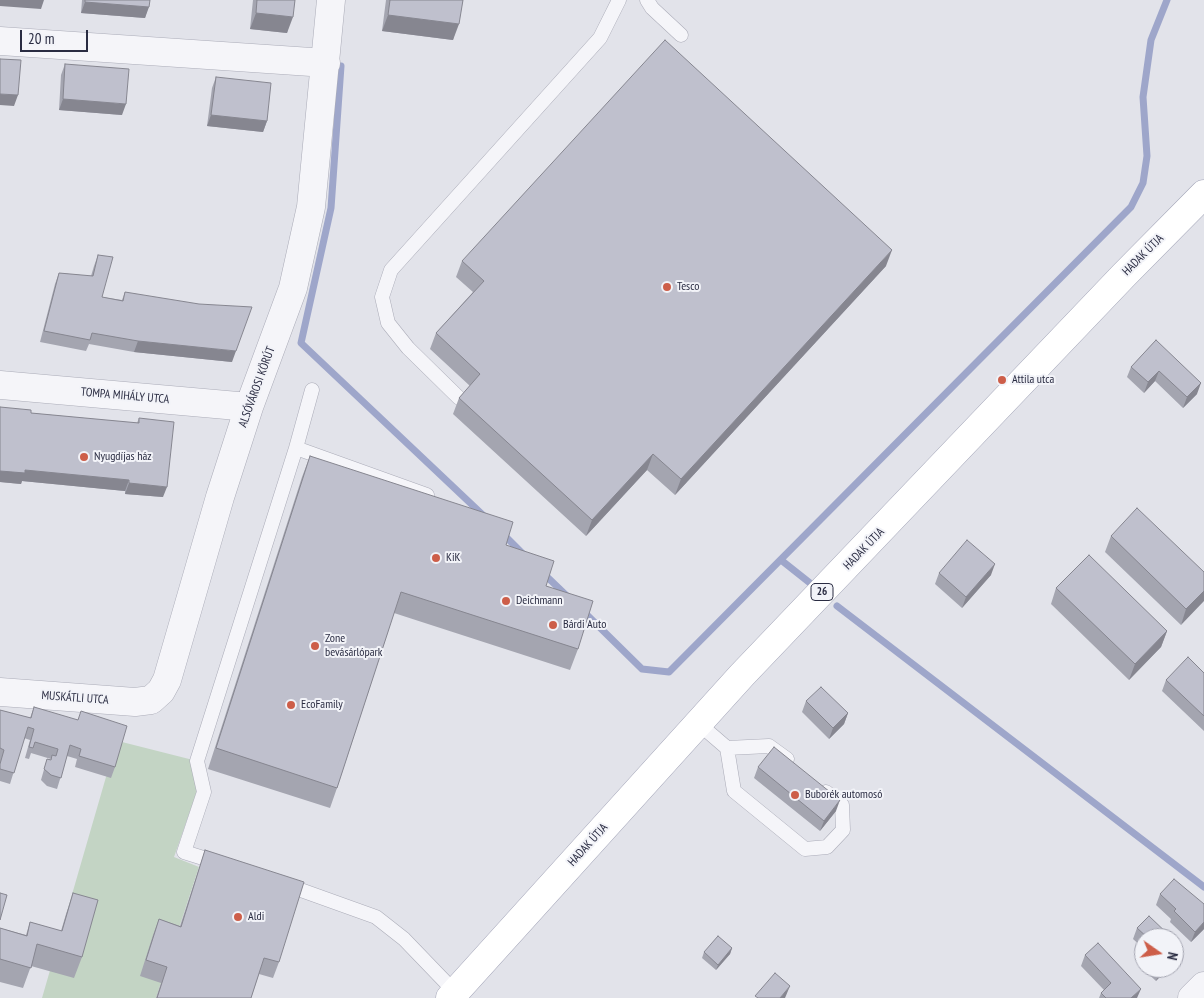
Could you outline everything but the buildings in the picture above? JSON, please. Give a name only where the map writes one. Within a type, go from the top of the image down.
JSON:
[{"type":"main road","name":"HADAK ÚTJA","points":[[456,996],[698,723],[1124,274],[1204,194]]},
{"type":"street","name":"ALSÓVÁROSI KÖRÚT","points":[[151,700],[161,691],[167,680],[220,497],[249,407],[293,288],[311,207],[331,0]]},
{"type":"street","points":[[0,41],[326,63]]},
{"type":"street","name":"TOMPA MIHÁLY UTCA","points":[[0,384],[249,407]]},
{"type":"street","name":"MUSKÁTLI UTCA","points":[[0,692],[135,702],[151,700]]},
{"type":"street","points":[[1192,998],[1204,986]]},
{"type":"lane","points":[[459,398],[408,348],[388,323],[382,297],[391,270],[600,38],[619,0]]},
{"type":"lane","points":[[647,0],[652,8],[681,36]]},
{"type":"lane","points":[[230,866],[184,852],[204,792],[197,761],[296,448],[312,390]]},
{"type":"lane","points":[[296,448],[445,501]]},
{"type":"lane","points":[[698,723],[727,748],[734,791],[805,849],[827,847],[843,830],[842,805],[815,783]]},
{"type":"lane","points":[[727,748],[769,746],[796,766]]},
{"type":"lane","points":[[275,881],[320,895],[376,917],[404,939],[456,996]]},
{"type":"green space","points":[[122,742],[197,761],[201,780],[174,857],[199,867],[156,998],[42,998],[106,777]]},
{"type":"waterway","points":[[583,611],[642,669],[669,672],[1131,207],[1143,183],[1147,156],[1143,97],[1151,40],[1167,0]]},
{"type":"waterway","points":[[341,66],[331,208],[301,343],[485,517]]},
{"type":"waterway","points":[[502,533],[524,555]]},
{"type":"waterway","points":[[781,560],[810,583]]},
{"type":"waterway","points":[[543,573],[568,597]]},
{"type":"waterway","points":[[837,606],[1204,887]]},
{"type":"place","name":"Tesco","points":[[667,287]]},
{"type":"place","name":"Attila utca","points":[[1002,380]]},
{"type":"place","name":"Nyugdíjas ház","points":[[84,457]]},
{"type":"place","name":"KiK","points":[[436,558]]},
{"type":"place","name":"Deichmann","points":[[506,601]]},
{"type":"place","name":"Bárdi Auto","points":[[553,625]]},
{"type":"place","name":"Zone bevásárlópark","points":[[315,646]]},
{"type":"place","name":"EcoFamily","points":[[291,705]]},
{"type":"place","name":"Buborék automosó","points":[[795,795]]},
{"type":"place","name":"Aldi","points":[[238,917]]}]
